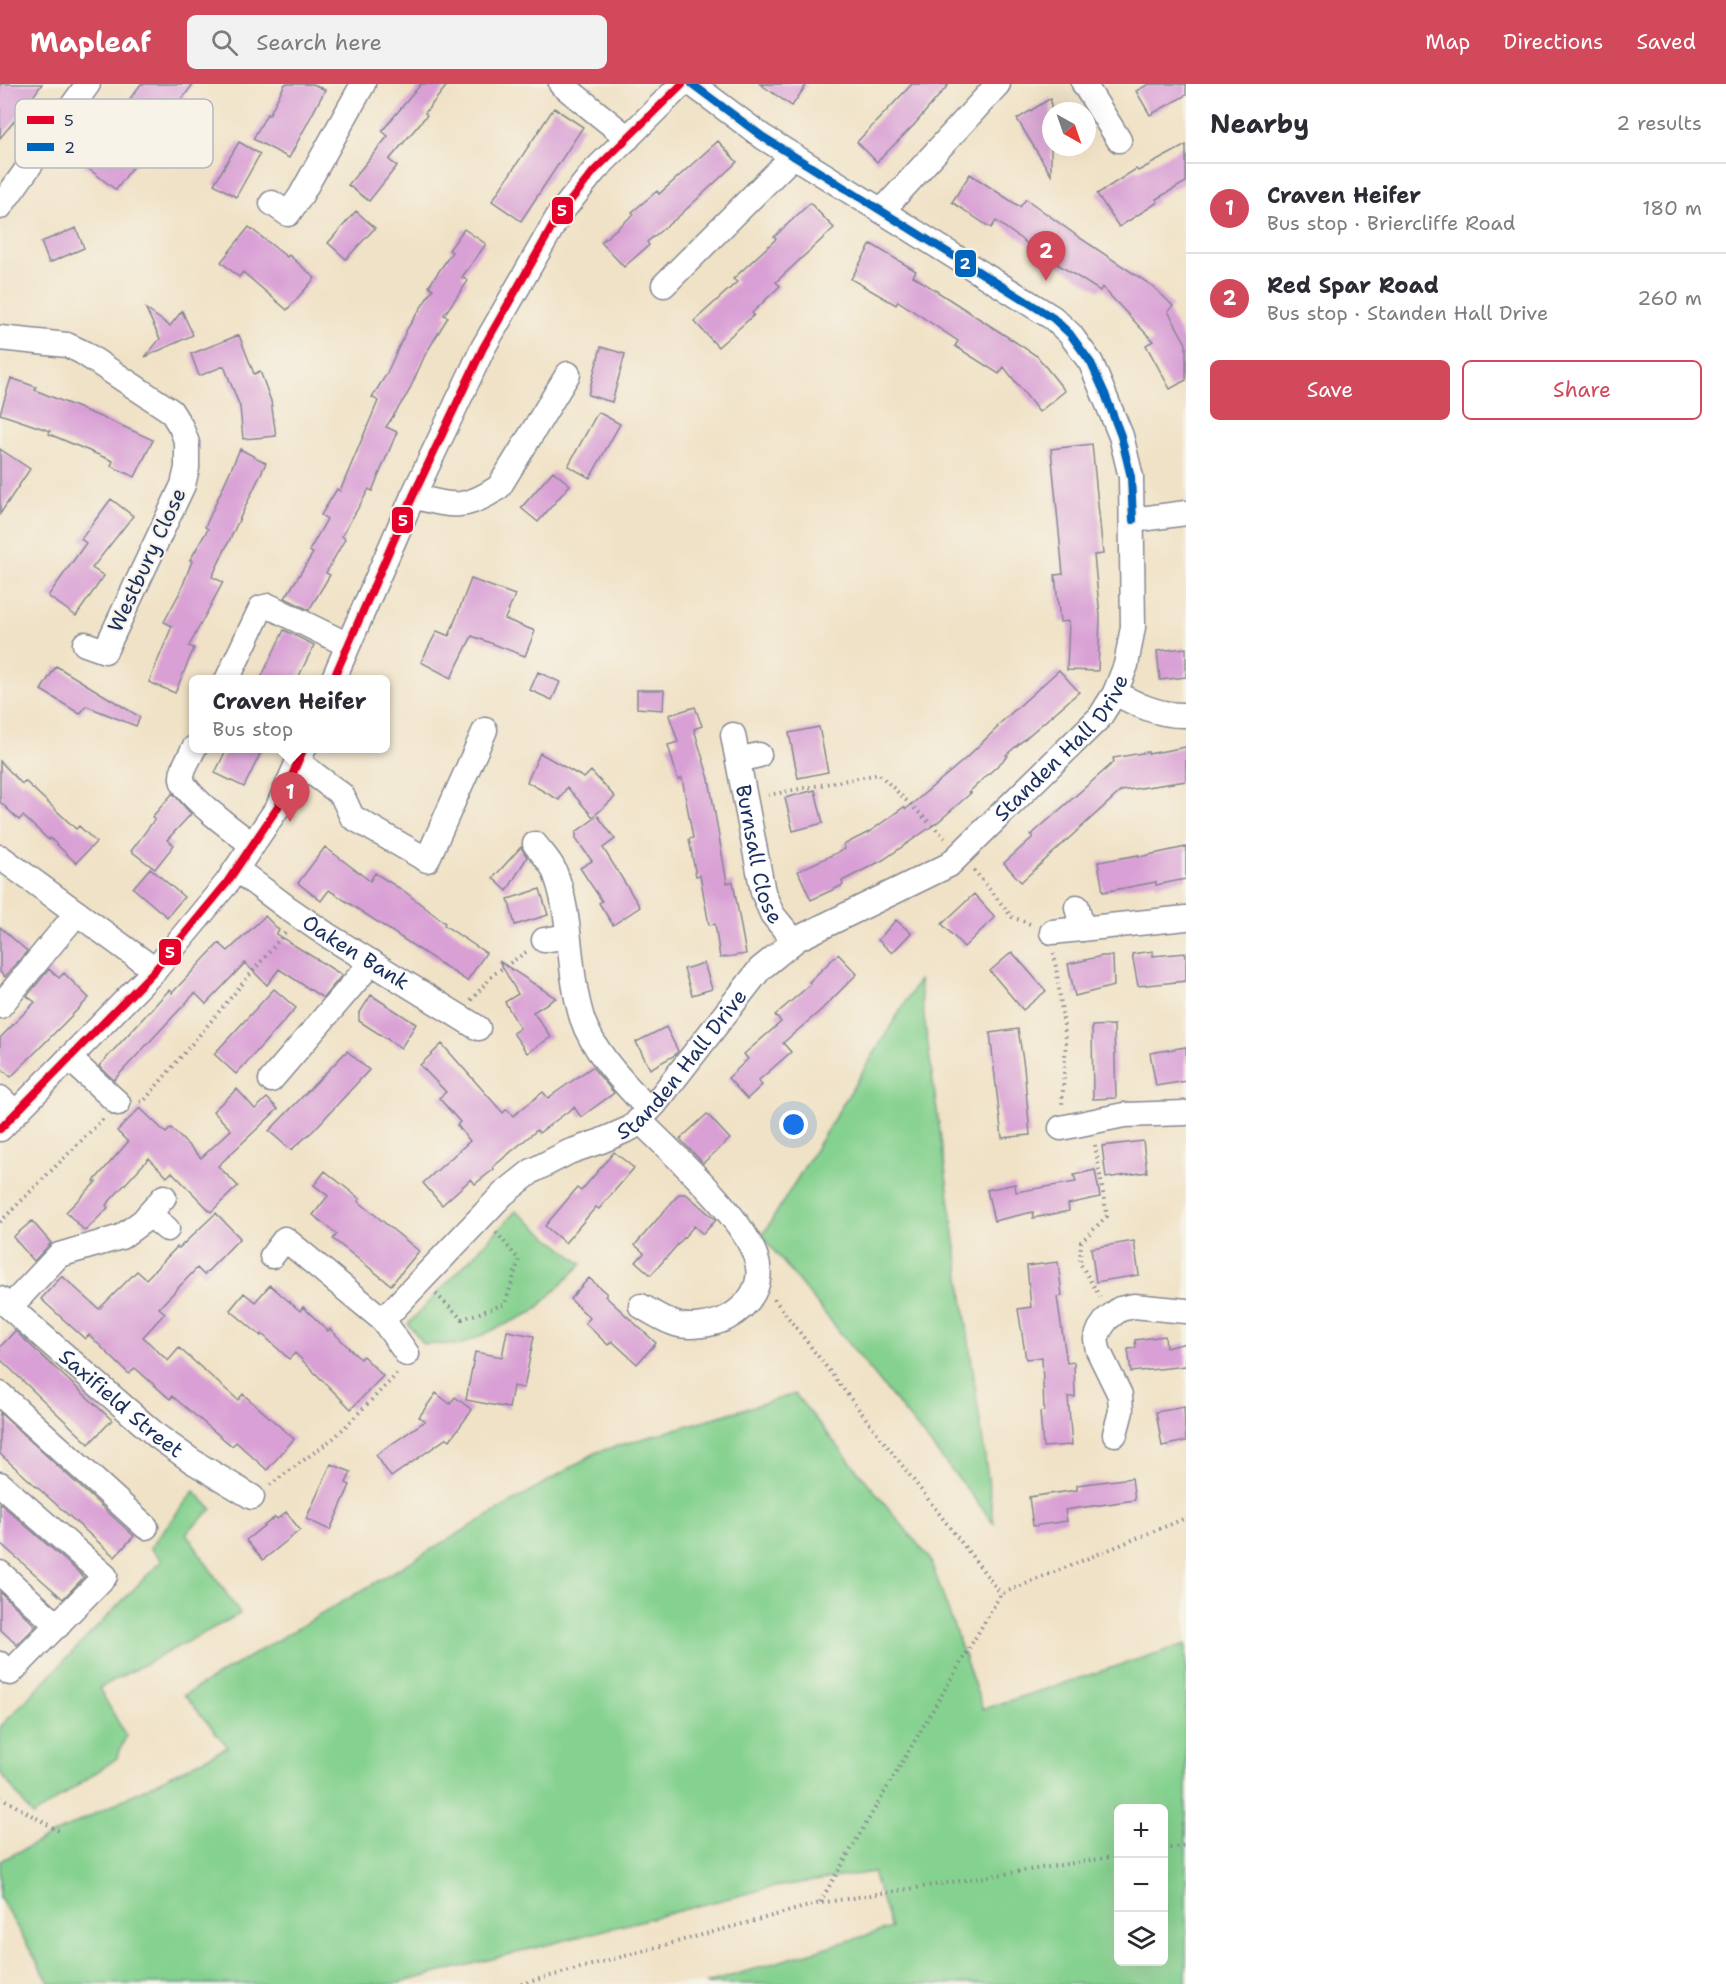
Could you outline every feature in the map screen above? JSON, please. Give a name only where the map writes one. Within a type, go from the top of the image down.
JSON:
[{"type":"street","points":[[77,99],[88,84]]},
{"type":"street","points":[[286,212],[300,198],[363,84]]},
{"type":"street","points":[[561,84],[628,138]]},
{"type":"street","points":[[335,675],[413,496],[483,348],[559,215],[594,171],[682,84]]},
{"type":"street","name":"Standen Hall Drive","points":[[383,1320],[503,1194],[532,1171],[570,1152],[631,1128],[644,1115],[760,969],[794,941],[949,865],[1100,717],[1115,693],[1126,665],[1133,627],[1131,477],[1121,436],[1091,363],[1070,334],[1053,318],[763,137],[692,84]]},
{"type":"street","points":[[882,211],[998,84]]},
{"type":"street","points":[[1084,84],[1119,140]]},
{"type":"street","points":[[664,285],[793,156]]},
{"type":"street","points":[[0,207],[28,168]]},
{"type":"street","name":"Westbury Close","points":[[0,338],[67,345],[82,352],[171,411],[187,442],[188,468],[183,485],[103,651]]},
{"type":"street","points":[[413,496],[444,504],[463,505],[482,499],[499,487],[568,374]]},
{"type":"street","points":[[1132,520],[1186,513]]},
{"type":"street","points":[[229,675],[261,608],[269,606],[348,645]]},
{"type":"street","points":[[1115,693],[1133,703],[1156,711],[1186,715]]},
{"type":"street","points":[[5,1113],[69,1058],[155,970],[253,845],[278,807],[301,755],[342,795],[352,817],[427,860],[485,730]]},
{"type":"street","name":"Burnsall Close","points":[[733,735],[748,757],[745,799],[763,892],[772,914],[794,941]]},
{"type":"street","points":[[192,753],[182,774],[184,786],[202,804],[253,845]]},
{"type":"street","points":[[535,844],[553,868],[564,900],[574,983],[583,1020],[600,1052],[644,1115],[742,1229],[757,1259],[758,1284],[750,1300],[725,1318],[697,1326],[675,1324],[641,1306]]},
{"type":"street","points":[[0,857],[155,970]]},
{"type":"street","name":"Oaken Bank","points":[[236,869],[298,915],[469,1022]]},
{"type":"street","points":[[1,1002],[77,913]]},
{"type":"street","points":[[1052,932],[1080,918],[1186,918]]},
{"type":"street","points":[[544,940],[568,936]]},
{"type":"street","points":[[271,1080],[372,962]]},
{"type":"street","points":[[69,1058],[118,1103]]},
{"type":"street","points":[[1061,1128],[1124,1115],[1186,1113]]},
{"type":"street","points":[[4,1305],[59,1255],[122,1237],[160,1213]]},
{"type":"street","points":[[284,1240],[383,1320],[407,1354]]},
{"type":"street","name":"Saxifield Street","points":[[4,1305],[157,1436],[192,1461],[252,1497]]},
{"type":"street","points":[[1115,1434],[1121,1411],[1120,1395],[1098,1350],[1096,1339],[1100,1329],[1120,1309],[1134,1306],[1186,1311]]},
{"type":"street","points":[[0,1394],[146,1527]]},
{"type":"street","points":[[0,1484],[105,1576],[58,1626],[5,1669]]},
{"type":"street","points":[[0,1574],[58,1626]]},
{"type":"path","points":[[745,799],[879,774],[961,854],[1012,917],[1052,932],[1066,1041],[1061,1128]]},
{"type":"path","points":[[0,1222],[118,1103],[144,1101],[286,933],[298,915]]},
{"type":"path","points":[[469,1022],[475,994],[494,974],[544,940]]},
{"type":"path","points":[[1091,1122],[1107,1216],[1081,1242],[1080,1263],[1111,1316]]},
{"type":"path","points":[[421,1280],[462,1319],[505,1304],[519,1260],[483,1215]]},
{"type":"path","points":[[758,1277],[1001,1594]]},
{"type":"path","points":[[252,1497],[335,1437],[411,1360],[407,1354]]},
{"type":"path","points":[[820,1903],[1001,1594],[1186,1518]]},
{"type":"path","points":[[0,1797],[59,1832]]},
{"type":"path","points":[[1168,1848],[1186,1845]]},
{"type":"path","points":[[521,1984],[820,1903],[1114,1857]]},
{"type":"green space","points":[[919,980],[994,1523],[762,1236]]},
{"type":"green space","points":[[516,1211],[582,1264],[533,1312],[460,1345],[424,1344],[408,1324]]},
{"type":"green space","points":[[795,1394],[930,1559],[983,1709],[1186,1644],[1186,1984],[704,1984],[891,1928],[873,1872],[768,1888],[395,1984],[50,1984],[0,1898],[0,1861],[228,1747],[184,1695],[597,1452]]},
{"type":"green space","points":[[194,1491],[212,1509],[186,1533],[240,1614],[99,1688],[126,1736],[117,1758],[33,1816],[0,1772],[0,1727],[162,1560],[150,1548]]},
{"type":"building","points":[[0,84],[42,84],[31,99],[15,99],[15,120],[0,138]]},
{"type":"building","points":[[141,84],[193,84],[182,99],[130,99]]},
{"type":"building","points":[[285,84],[313,84],[325,90],[289,158],[253,139]]},
{"type":"building","points":[[421,84],[448,84],[425,113],[427,115],[389,160],[397,166],[369,201],[348,185],[388,136],[382,131]]},
{"type":"building","points":[[760,84],[807,84],[792,106]]},
{"type":"building","points":[[912,84],[949,84],[914,125],[877,162],[857,142]]},
{"type":"building","points":[[1149,84],[1186,84],[1186,95],[1150,115],[1136,91]]},
{"type":"building","points":[[1042,104],[1042,156],[1051,156],[1051,175],[1017,119]]},
{"type":"building","points":[[554,108],[583,127],[521,221],[492,201]]},
{"type":"building","points":[[718,141],[737,162],[678,217],[647,242],[649,245],[624,267],[601,242],[634,214],[632,212],[657,191],[659,194]]},
{"type":"building","points":[[239,142],[260,154],[236,197],[214,184]]},
{"type":"building","points":[[1186,145],[1186,182],[1156,199],[1158,202],[1119,227],[1097,194],[1136,169],[1138,171]]},
{"type":"building","points":[[88,168],[132,168],[116,190]]},
{"type":"building","points":[[970,174],[1020,207],[1026,199],[1154,287],[1173,306],[1168,311],[1186,344],[1186,380],[1170,389],[1146,345],[1153,341],[1102,287],[1100,291],[1046,257],[996,221],[991,228],[952,202]]},
{"type":"building","points":[[810,203],[834,228],[776,282],[780,286],[752,313],[754,315],[718,347],[694,321],[737,282],[733,279]]},
{"type":"building","points":[[356,211],[375,228],[346,259],[328,243]]},
{"type":"building","points":[[249,227],[287,257],[289,255],[315,278],[287,310],[243,272],[239,277],[221,262]]},
{"type":"building","points":[[76,228],[84,248],[49,263],[41,242]]},
{"type":"building","points":[[464,229],[486,244],[462,277],[468,281],[444,315],[448,317],[425,355],[408,393],[386,427],[397,432],[372,491],[369,489],[342,536],[345,539],[326,573],[330,575],[309,610],[285,598],[313,553],[309,551],[327,519],[321,515],[337,489],[340,491],[378,401],[372,397],[386,375],[407,329],[433,289],[429,286],[452,252],[449,250]]},
{"type":"building","points":[[871,244],[916,271],[913,276],[1037,356],[1065,391],[1039,412],[1004,367],[999,374],[955,346],[958,341],[898,301],[896,305],[851,279]]},
{"type":"building","points":[[146,309],[170,326],[182,311],[193,335],[145,357],[160,339]]},
{"type":"building","points":[[239,335],[254,374],[260,371],[271,401],[276,436],[243,439],[240,407],[224,366],[199,376],[191,354]]},
{"type":"building","points":[[601,347],[625,354],[612,402],[588,395]]},
{"type":"building","points":[[11,378],[153,440],[135,477],[111,466],[113,461],[49,434],[50,431],[0,414]]},
{"type":"building","points":[[598,412],[620,424],[590,478],[568,466]]},
{"type":"building","points":[[1092,444],[1103,554],[1094,555],[1100,616],[1098,671],[1067,670],[1069,621],[1060,622],[1055,575],[1063,574],[1051,449]]},
{"type":"building","points":[[0,449],[30,469],[0,514]]},
{"type":"building","points":[[240,449],[266,463],[212,577],[223,582],[189,646],[194,648],[175,693],[149,682],[172,626],[164,622],[181,590],[192,561],[190,560],[208,529],[205,527]]},
{"type":"building","points":[[553,471],[570,485],[538,522],[521,508]]},
{"type":"building","points":[[111,499],[133,516],[92,568],[104,576],[76,616],[48,596],[86,543],[81,539]]},
{"type":"building","points":[[471,579],[515,595],[505,619],[535,631],[525,656],[472,636],[451,678],[421,662],[437,631],[449,636]]},
{"type":"building","points":[[284,630],[314,645],[299,675],[262,675]]},
{"type":"building","points":[[1186,648],[1186,677],[1160,680],[1157,651]]},
{"type":"building","points":[[56,666],[140,717],[136,726],[86,706],[80,714],[41,690]]},
{"type":"building","points":[[1059,670],[1079,692],[1006,755],[1008,756],[969,792],[971,793],[938,822],[883,860],[842,881],[843,885],[811,900],[798,871],[845,849],[843,845],[869,832],[904,807],[906,809],[964,760],[997,726]]},
{"type":"building","points":[[538,672],[560,682],[552,700],[530,690]]},
{"type":"building","points":[[637,690],[664,690],[663,710],[637,708]]},
{"type":"building","points":[[695,707],[702,726],[694,729],[709,779],[727,883],[733,882],[746,954],[720,958],[715,924],[709,925],[700,875],[696,876],[689,839],[693,838],[682,778],[678,780],[668,745],[678,742],[669,715]]},
{"type":"building","points":[[819,727],[828,772],[798,778],[789,733]]},
{"type":"building","points":[[1186,747],[1186,781],[1121,791],[1021,882],[1004,863],[1033,837],[1031,835],[1114,762],[1113,758]]},
{"type":"building","points":[[225,753],[261,753],[244,787],[215,773]]},
{"type":"building","points":[[540,753],[584,778],[591,771],[615,797],[593,817],[567,787],[559,800],[527,782]]},
{"type":"building","points":[[0,761],[22,784],[25,781],[76,829],[79,826],[96,842],[76,863],[23,816],[19,820],[0,802]]},
{"type":"building","points":[[815,790],[823,823],[793,831],[785,798]]},
{"type":"building","points":[[173,793],[191,814],[167,840],[174,845],[155,869],[131,851],[155,819],[152,817]]},
{"type":"building","points":[[598,816],[615,839],[603,848],[640,907],[613,925],[599,903],[602,901],[580,868],[592,861],[576,839],[576,832]]},
{"type":"building","points":[[325,847],[370,881],[375,873],[404,891],[445,923],[444,925],[486,953],[467,981],[329,890],[321,901],[298,883]]},
{"type":"building","points":[[521,847],[527,857],[507,891],[493,878]]},
{"type":"building","points":[[1186,847],[1186,879],[1103,892],[1098,862],[1139,855],[1139,857]]},
{"type":"building","points":[[150,868],[184,897],[167,917],[133,888]]},
{"type":"building","points":[[540,889],[548,915],[515,925],[508,899]]},
{"type":"building","points":[[974,894],[995,917],[964,947],[942,924]]},
{"type":"building","points":[[265,916],[279,930],[276,934],[342,975],[323,998],[279,969],[267,985],[245,963],[206,1004],[195,993],[114,1080],[99,1066],[169,990],[172,993],[219,943],[228,951]]},
{"type":"building","points":[[896,920],[911,933],[892,953],[878,940]]},
{"type":"building","points":[[0,927],[27,951],[5,977],[0,972]]},
{"type":"building","points":[[1153,951],[1153,956],[1186,953],[1186,981],[1138,986],[1132,954]]},
{"type":"building","points":[[1012,952],[1046,991],[1023,1010],[990,971]]},
{"type":"building","points":[[838,954],[857,974],[820,1011],[783,1043],[791,1052],[758,1081],[762,1085],[747,1099],[728,1078],[748,1059],[744,1054],[781,1022],[775,1015],[811,984],[809,982]]},
{"type":"building","points":[[1102,956],[1113,956],[1114,986],[1075,996],[1068,964]]},
{"type":"building","points":[[499,961],[556,998],[533,1012],[551,1037],[527,1053],[513,1033],[520,1028],[505,1002],[518,994]]},
{"type":"building","points":[[704,963],[712,989],[692,995],[684,969]]},
{"type":"building","points":[[49,969],[59,978],[64,973],[89,998],[11,1077],[0,1067],[0,1038],[35,1002],[27,996]]},
{"type":"building","points":[[274,989],[296,1008],[236,1074],[214,1054]]},
{"type":"building","points":[[371,995],[416,1024],[401,1048],[359,1021],[359,1014]]},
{"type":"building","points":[[1114,1025],[1116,1098],[1093,1099],[1092,1026]]},
{"type":"building","points":[[666,1027],[678,1051],[650,1069],[636,1042]]},
{"type":"building","points":[[1018,1029],[1030,1135],[1002,1138],[990,1033]]},
{"type":"building","points":[[442,1044],[503,1113],[507,1109],[513,1116],[543,1092],[548,1098],[592,1067],[614,1093],[581,1117],[574,1107],[539,1133],[537,1130],[475,1184],[471,1179],[442,1205],[423,1183],[470,1141],[457,1125],[460,1122],[439,1098],[446,1092],[420,1065]]},
{"type":"building","points":[[1186,1047],[1186,1081],[1156,1086],[1150,1053]]},
{"type":"building","points":[[347,1051],[369,1070],[314,1130],[291,1150],[269,1131]]},
{"type":"building","points":[[237,1089],[255,1109],[267,1098],[278,1109],[218,1166],[238,1186],[211,1212],[172,1172],[167,1177],[149,1158],[106,1205],[108,1208],[85,1231],[66,1212],[96,1182],[94,1181],[128,1142],[117,1131],[140,1108],[166,1133],[171,1128],[201,1158],[231,1130],[213,1111]]},
{"type":"building","points":[[707,1114],[730,1139],[703,1163],[680,1139]]},
{"type":"building","points":[[1143,1141],[1147,1172],[1106,1178],[1102,1146]]},
{"type":"building","points":[[614,1152],[634,1168],[599,1209],[596,1207],[565,1243],[545,1226],[577,1188],[581,1191]]},
{"type":"building","points":[[1095,1170],[1100,1197],[1068,1204],[1069,1211],[1033,1218],[1033,1212],[994,1221],[987,1190],[1015,1184],[1016,1192],[1076,1182],[1074,1175]]},
{"type":"building","points":[[325,1171],[419,1251],[391,1285],[333,1239],[337,1234],[313,1215],[328,1196],[314,1185]]},
{"type":"building","points":[[679,1194],[686,1194],[716,1220],[703,1234],[694,1226],[651,1275],[636,1262],[644,1253],[635,1245]]},
{"type":"building","points":[[216,1213],[240,1238],[204,1275],[197,1268],[159,1308],[165,1313],[143,1337],[168,1361],[179,1348],[238,1400],[243,1394],[294,1439],[267,1470],[236,1442],[232,1446],[172,1396],[170,1399],[135,1368],[129,1374],[89,1335],[85,1339],[41,1299],[62,1276],[99,1309],[137,1271],[146,1279],[177,1247],[179,1248]]},
{"type":"building","points":[[32,1221],[51,1243],[34,1261],[13,1237]]},
{"type":"building","points":[[1134,1241],[1139,1275],[1096,1282],[1091,1248]]},
{"type":"building","points":[[1058,1262],[1062,1296],[1057,1297],[1067,1363],[1074,1362],[1075,1397],[1068,1397],[1072,1445],[1043,1447],[1040,1412],[1044,1411],[1042,1357],[1026,1359],[1018,1309],[1031,1307],[1027,1266]]},
{"type":"building","points":[[589,1278],[656,1343],[637,1364],[612,1341],[608,1345],[585,1323],[590,1318],[570,1299]]},
{"type":"building","points":[[270,1285],[300,1311],[303,1307],[328,1331],[330,1329],[360,1359],[363,1356],[383,1376],[351,1409],[295,1353],[289,1359],[262,1334],[261,1336],[230,1310],[244,1293],[255,1302]]},
{"type":"building","points":[[15,1331],[112,1420],[89,1444],[0,1359],[0,1347]]},
{"type":"building","points":[[507,1331],[534,1336],[524,1388],[513,1386],[509,1408],[466,1400],[475,1352],[502,1357]]},
{"type":"building","points":[[1165,1336],[1166,1348],[1186,1343],[1186,1366],[1131,1372],[1128,1349],[1136,1348],[1135,1340]]},
{"type":"building","points":[[436,1393],[450,1404],[455,1397],[472,1410],[450,1440],[447,1438],[391,1477],[376,1455],[425,1421],[419,1417]]},
{"type":"building","points":[[1184,1407],[1186,1441],[1162,1446],[1156,1412]]},
{"type":"building","points":[[0,1413],[134,1536],[115,1557],[0,1454]]},
{"type":"building","points":[[331,1464],[351,1472],[346,1483],[350,1485],[330,1530],[306,1519]]},
{"type":"building","points":[[1132,1478],[1135,1500],[1065,1510],[1067,1521],[1033,1526],[1029,1497],[1077,1490],[1077,1485]]},
{"type":"building","points":[[0,1503],[84,1577],[63,1599],[0,1543]]},
{"type":"building","points":[[286,1512],[300,1530],[263,1560],[246,1540],[275,1517],[277,1519]]},
{"type":"building","points":[[0,1592],[36,1626],[17,1645],[0,1629]]},
{"type":"transit line","name":"5","points":[[335,675],[413,496],[483,348],[559,215],[594,171],[682,84]]},
{"type":"transit line","name":"2","points":[[692,84],[763,137],[1053,318],[1070,334],[1091,363],[1121,436],[1131,477],[1133,520]]},
{"type":"transit line","name":"5","points":[[0,1129],[155,970],[226,884],[278,807],[302,753]]},
{"type":"place","name":"Red Spar Road","points":[[1046,281]]},
{"type":"place","name":"Craven Heifer","points":[[290,822]]}]
